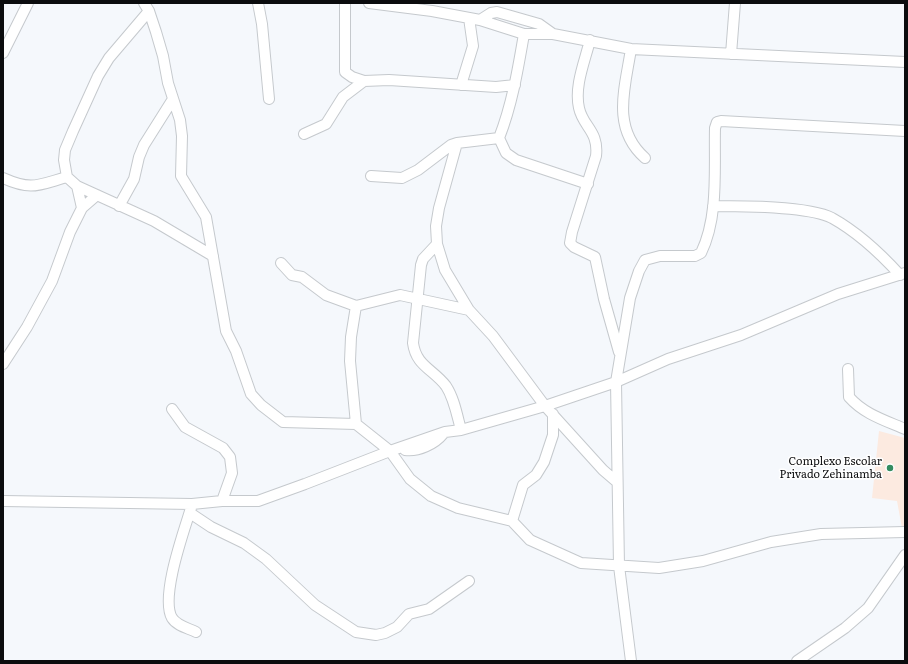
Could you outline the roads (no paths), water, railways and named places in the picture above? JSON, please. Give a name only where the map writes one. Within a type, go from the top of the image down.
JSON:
[{"type":"street","points":[[3,52],[28,3]]},
{"type":"street","points":[[258,3],[262,24],[269,99]]},
{"type":"street","points":[[345,3],[345,72],[352,77],[364,81],[389,80],[496,87],[515,85]]},
{"type":"street","points":[[369,3],[432,7],[524,34],[553,34],[631,49],[905,62]]},
{"type":"street","points":[[731,54],[734,3]]},
{"type":"street","points":[[146,5],[163,56],[173,99],[180,120],[182,136],[182,176],[185,184],[206,217],[226,331],[242,364],[251,394],[261,405],[283,422],[356,424],[394,449],[410,451],[432,445],[445,432],[461,430],[545,406],[616,382],[668,359],[741,335],[838,294],[902,274],[874,247],[831,218],[815,213],[783,209],[713,206]]},
{"type":"street","points":[[146,5],[98,76],[72,131],[64,160],[67,177],[77,186],[154,221],[213,256]]},
{"type":"street","points":[[480,20],[491,13],[516,16],[539,24],[553,34]]},
{"type":"street","points":[[461,85],[473,46],[469,18]]},
{"type":"street","points":[[524,34],[515,85],[505,124],[499,138],[506,153],[516,160],[588,184]]},
{"type":"street","points":[[590,40],[577,95],[579,109],[596,140],[597,146],[588,184],[572,232],[570,243],[574,247],[595,257],[604,299],[620,354]]},
{"type":"street","points":[[631,49],[621,113],[634,149],[645,158]]},
{"type":"street","points":[[304,134],[326,124],[343,97],[364,81]]},
{"type":"street","points":[[119,206],[134,179],[139,157],[144,145],[173,99]]},
{"type":"street","points":[[631,661],[619,566],[616,382],[630,298],[639,271],[645,260],[660,256],[695,256],[701,253],[705,246],[713,206],[715,128],[717,122],[905,131]]},
{"type":"street","points":[[371,176],[402,178],[418,170],[451,145],[499,138]]},
{"type":"street","points":[[458,143],[439,208],[436,226],[437,244],[445,270],[469,310],[493,336],[545,406],[603,470],[617,482]]},
{"type":"street","points":[[3,178],[28,187],[38,186],[67,177]]},
{"type":"street","points":[[77,186],[82,208]]},
{"type":"street","points":[[3,364],[27,327],[52,281],[70,232],[82,208],[97,195]]},
{"type":"street","points":[[437,244],[423,260],[421,265],[414,350],[419,362],[438,377],[446,387],[450,394],[461,430]]},
{"type":"street","points":[[281,263],[292,275],[302,277],[314,288],[326,295],[356,306],[370,304],[400,295],[469,310]]},
{"type":"street","points":[[356,306],[350,361],[356,424]]},
{"type":"street","points":[[848,369],[848,397],[858,407],[872,415],[905,429]]},
{"type":"street","points":[[172,409],[185,427],[223,448],[230,457],[232,473],[222,501]]},
{"type":"street","points":[[553,414],[553,435]]},
{"type":"street","points":[[512,521],[523,485],[540,469],[553,435],[562,424]]},
{"type":"street","points":[[3,501],[191,508],[222,501],[258,501],[394,449]]},
{"type":"street","points":[[394,449],[410,479],[430,496],[458,508],[512,521],[530,540],[581,563],[659,568],[703,561],[771,542],[821,534],[905,532]]},
{"type":"street","points":[[191,508],[211,527],[244,543],[266,559],[316,605],[356,632],[376,634],[385,633],[397,627],[409,614],[429,609],[469,580]]},
{"type":"street","points":[[191,508],[176,558],[168,595],[169,608],[172,618],[178,624],[196,632]]},
{"type":"street","points":[[797,661],[845,628],[868,608],[905,555]]},
{"type":"place","name":"Complexo Escolar Privado Zehinamba","points":[[890,468]]}]
